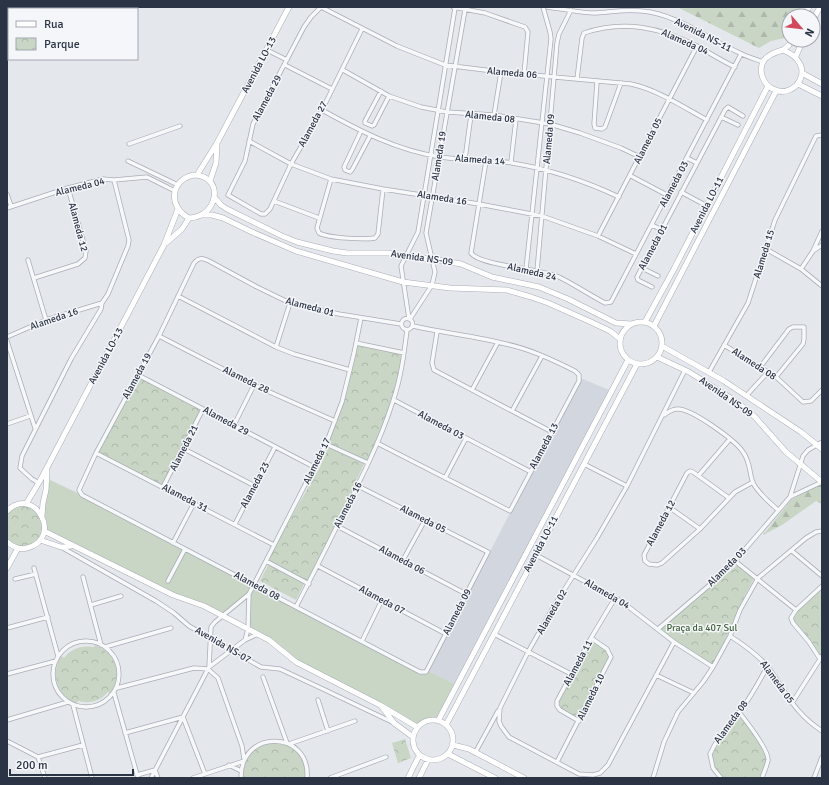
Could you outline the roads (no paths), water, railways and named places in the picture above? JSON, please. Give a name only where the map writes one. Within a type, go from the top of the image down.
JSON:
[{"type":"street","name":"Avenida LO-13","points":[[197,175],[218,143],[290,7]]},
{"type":"street","name":"Alameda 06","points":[[321,7],[397,46],[445,65],[637,85],[707,120]]},
{"type":"street","name":"Alameda 29","points":[[261,214],[228,195],[245,161],[253,124],[310,17],[321,7]]},
{"type":"street","points":[[454,7],[485,13],[526,28],[528,32],[524,74]]},
{"type":"street","name":"Alameda 19","points":[[409,319],[401,266],[418,232],[454,7]]},
{"type":"street","name":"Alameda 09","points":[[526,269],[551,36],[543,7]]},
{"type":"street","name":"Avenida NS-11","points":[[547,7],[596,13],[622,10],[661,14],[741,54],[762,62]]},
{"type":"street","name":"Alameda 19","points":[[409,319],[432,286],[435,272],[426,233],[465,10]]},
{"type":"street","name":"Alameda 09","points":[[537,271],[559,34],[571,10]]},
{"type":"street","name":"Alameda 04","points":[[577,79],[584,32],[625,25],[656,29],[674,35],[735,67]]},
{"type":"street","name":"Alameda 27","points":[[261,214],[268,212],[291,164],[322,110],[362,29]]},
{"type":"street","name":"Alameda 05","points":[[598,236],[631,176],[697,46]]},
{"type":"street","points":[[783,50],[796,56],[800,61],[802,73],[798,84],[788,90],[776,91],[768,86],[763,79],[762,62],[772,53],[785,48]]},
{"type":"street","points":[[796,56],[799,48]]},
{"type":"street","points":[[267,50],[286,60]]},
{"type":"street","name":"Alameda 03","points":[[613,301],[636,254],[741,54]]},
{"type":"street","points":[[285,65],[332,89]]},
{"type":"street","name":"Alameda 08","points":[[342,70],[389,96],[421,107],[437,111],[471,115],[494,115],[550,124],[621,148],[640,157]]},
{"type":"street","points":[[494,115],[501,72]]},
{"type":"street","points":[[802,73],[822,84]]},
{"type":"street","points":[[597,82],[594,124],[596,129],[602,129],[605,127],[621,83]]},
{"type":"street","points":[[798,84],[822,96]]},
{"type":"street","name":"Avenida LO-11","points":[[645,322],[707,206],[768,86]]},
{"type":"street","points":[[381,91],[365,121],[368,125],[374,125],[389,96]]},
{"type":"street","name":"Avenida LO-11","points":[[654,326],[776,91]]},
{"type":"street","name":"Alameda 01","points":[[652,287],[638,280],[637,278],[721,117],[728,107],[743,116]]},
{"type":"street","name":"Alameda 14","points":[[322,110],[370,136],[391,144],[439,157],[486,162],[511,162],[546,169],[573,178],[619,197]]},
{"type":"street","points":[[465,159],[471,115]]},
{"type":"street","points":[[721,117],[738,125]]},
{"type":"street","points":[[511,162],[516,119]]},
{"type":"street","points":[[128,144],[180,126]]},
{"type":"street","points":[[361,131],[344,167],[345,170],[350,172],[352,170],[370,136]]},
{"type":"street","name":"Alameda 15","points":[[709,372],[748,303],[775,220],[816,136],[822,135]]},
{"type":"street","name":"Alameda 16","points":[[249,141],[291,164],[331,180],[433,196],[542,216],[598,236],[636,254]]},
{"type":"street","name":"Avenida LO-13","points":[[210,181],[216,162],[218,143]]},
{"type":"street","points":[[687,158],[697,163]]},
{"type":"street","points":[[128,161],[178,185]]},
{"type":"street","points":[[479,204],[486,162]]},
{"type":"street","points":[[150,171],[147,177],[175,191]]},
{"type":"street","points":[[197,175],[210,181],[214,188],[215,198],[208,212],[198,217],[190,218],[178,209],[175,202],[175,191],[178,185],[186,178],[197,175]]},
{"type":"street","points":[[631,176],[667,196]]},
{"type":"street","name":"Alameda 04","points":[[9,207],[68,188],[103,179],[114,180],[147,177]]},
{"type":"street","points":[[39,482],[24,473],[20,468],[22,456],[71,359],[101,309],[102,303],[108,294],[124,259],[129,240],[114,180]]},
{"type":"street","points":[[331,180],[317,228],[319,233],[324,235],[375,238],[378,234],[384,189]]},
{"type":"street","name":"Alameda 12","points":[[34,278],[78,264],[85,258],[86,250],[68,188]]},
{"type":"street","points":[[682,192],[707,206]]},
{"type":"street","points":[[7,194],[9,207]]},
{"type":"street","name":"Avenida NS-09","points":[[215,198],[227,209],[296,242],[347,253],[389,253],[406,257],[432,259],[461,264],[492,277],[539,287],[568,299],[616,323],[631,324]]},
{"type":"street","points":[[274,201],[319,218]]},
{"type":"street","name":"Alameda 24","points":[[479,204],[471,253],[473,256],[501,265],[537,271],[559,277],[606,303],[613,301]]},
{"type":"street","name":"Avenida LO-13","points":[[26,504],[164,245],[178,209]]},
{"type":"street","points":[[203,215],[212,215],[223,218],[296,252],[403,282],[466,289],[507,290],[531,297],[591,322],[610,331],[620,339]]},
{"type":"street","name":"Avenida LO-13","points":[[164,245],[182,229],[190,218]]},
{"type":"street","points":[[652,225],[662,230]]},
{"type":"street","points":[[801,269],[813,251],[822,231]]},
{"type":"street","points":[[813,251],[822,245]]},
{"type":"street","points":[[766,249],[801,269],[822,286]]},
{"type":"street","name":"Alameda 19","points":[[86,497],[80,492],[79,488],[96,452],[159,336],[194,263],[198,259],[204,259]]},
{"type":"street","name":"Alameda 01","points":[[204,259],[290,303],[360,318],[402,324]]},
{"type":"street","points":[[28,260],[46,320]]},
{"type":"street","points":[[642,268],[658,276]]},
{"type":"street","points":[[178,296],[294,354],[350,370]]},
{"type":"street","name":"Alameda 16","points":[[7,337],[46,320],[102,303]]},
{"type":"street","points":[[276,346],[290,303]]},
{"type":"street","name":"Alameda 17","points":[[249,594],[326,444],[342,402],[356,343],[360,318]]},
{"type":"street","points":[[409,319],[413,322],[412,326],[407,330],[403,328],[402,324],[404,320],[409,319]]},
{"type":"street","points":[[638,322],[645,322],[654,326],[661,336],[662,346],[657,357],[644,364],[637,364],[628,360],[621,350],[620,339],[623,332],[631,324],[638,322]]},
{"type":"street","points":[[412,326],[437,332],[498,342],[542,356],[512,411]]},
{"type":"street","points":[[760,366],[789,329],[794,327],[804,327],[803,344],[776,377]]},
{"type":"street","name":"Alameda 16","points":[[296,608],[358,486],[377,443],[394,400],[407,330]]},
{"type":"street","points":[[437,332],[432,363],[433,369],[552,432]]},
{"type":"street","name":"Alameda 28","points":[[159,336],[254,385],[335,421]]},
{"type":"street","points":[[7,341],[35,428]]},
{"type":"street","points":[[472,390],[498,342]]},
{"type":"street","points":[[356,343],[404,352]]},
{"type":"street","name":"Alameda 08","points":[[724,345],[776,377],[800,400],[805,402],[811,401],[822,390]]},
{"type":"street","name":"Avenida NS-09","points":[[662,346],[709,372],[801,432],[822,449]]},
{"type":"street","name":"Alameda 13","points":[[445,478],[510,511],[579,381],[579,375],[575,371],[542,356]]},
{"type":"street","name":"Avenida NS-09","points":[[657,357],[685,370],[719,390],[750,412],[780,446],[799,464],[822,482]]},
{"type":"street","name":"Avenida LO-11","points":[[438,721],[628,360]]},
{"type":"street","name":"Avenida LO-11","points":[[446,725],[637,364]]},
{"type":"street","name":"Alameda 02","points":[[475,753],[554,606],[574,576],[627,486],[685,370]]},
{"type":"street","points":[[746,396],[768,372]]},
{"type":"street","name":"Alameda 29","points":[[138,375],[314,467]]},
{"type":"street","points":[[234,425],[254,385]]},
{"type":"street","name":"Alameda 03","points":[[394,400],[531,472]]},
{"type":"street","name":"Alameda 21","points":[[163,487],[184,449],[203,409]]},
{"type":"street","points":[[663,416],[675,409],[685,410],[708,423],[730,439],[740,448],[747,458],[753,482],[761,494],[778,510]]},
{"type":"street","points":[[7,424],[30,416]]},
{"type":"street","points":[[377,443],[445,478],[466,438]]},
{"type":"street","points":[[729,498],[699,475],[730,439]]},
{"type":"street","points":[[790,497],[799,464],[806,452],[816,444],[822,442]]},
{"type":"street","points":[[326,444],[368,463]]},
{"type":"street","name":"Alameda 23","points":[[235,524],[275,447]]},
{"type":"street","points":[[184,449],[255,486]]},
{"type":"street","name":"Alameda 31","points":[[96,452],[274,545]]},
{"type":"street","points":[[584,464],[627,486]]},
{"type":"street","name":"Avenida LO-13","points":[[44,531],[44,521],[42,516],[46,490],[47,467]]},
{"type":"street","name":"Alameda 12","points":[[699,475],[690,471],[687,473],[644,555],[645,561],[649,564],[657,565],[667,560],[700,529],[729,498],[739,489],[753,482]]},
{"type":"street","points":[[790,497],[822,482]]},
{"type":"street","name":"Alameda 05","points":[[358,486],[488,552]]},
{"type":"street","name":"Alameda 08","points":[[86,497],[420,672],[424,673],[428,671]]},
{"type":"street","name":"Alameda 03","points":[[658,629],[712,583],[735,561],[790,497]]},
{"type":"street","points":[[173,543],[194,503]]},
{"type":"street","points":[[8,509],[18,504],[26,504],[36,509],[42,516]]},
{"type":"street","points":[[669,507],[700,529]]},
{"type":"street","points":[[403,560],[424,520]]},
{"type":"street","name":"Alameda 06","points":[[337,526],[466,594]]},
{"type":"street","points":[[7,542],[18,548],[30,547],[40,540],[44,531]]},
{"type":"street","name":"Avenida NS-07","points":[[44,531],[173,595],[204,606],[258,634],[269,640],[296,662],[380,705],[418,727]]},
{"type":"street","points":[[653,778],[664,742],[671,726],[681,708],[703,682],[713,667],[730,636],[740,610],[758,578],[811,534],[822,531]]},
{"type":"street","name":"Avenida NS-07","points":[[40,540],[60,548],[167,608],[189,626],[261,668],[280,669],[394,723],[413,737]]},
{"type":"street","points":[[60,548],[72,546]]},
{"type":"street","points":[[7,568],[18,548]]},
{"type":"street","points":[[168,581],[185,549]]},
{"type":"street","points":[[792,551],[822,576]]},
{"type":"street","name":"Alameda 09","points":[[428,671],[488,552]]},
{"type":"street","name":"Alameda 04","points":[[536,555],[621,601],[674,642],[713,667]]},
{"type":"street","points":[[735,561],[796,610]]},
{"type":"street","points":[[266,562],[309,584]]},
{"type":"street","name":"Alameda 07","points":[[318,566],[446,634]]},
{"type":"street","points":[[34,568],[58,656]]},
{"type":"street","points":[[15,579],[36,574]]},
{"type":"street","points":[[83,577],[98,634],[103,646]]},
{"type":"street","points":[[792,703],[821,658],[792,622],[791,618],[796,610],[822,586]]},
{"type":"street","points":[[151,778],[208,668],[212,627],[222,616],[249,594]]},
{"type":"street","points":[[245,640],[248,629],[249,594]]},
{"type":"street","points":[[91,605],[121,596]]},
{"type":"street","name":"Alameda 11","points":[[579,721],[560,710],[557,706],[557,701],[591,638],[615,598]]},
{"type":"street","points":[[362,641],[382,600]]},
{"type":"street","points":[[7,628],[48,617]]},
{"type":"street","points":[[103,646],[116,644],[171,628]]},
{"type":"street","points":[[94,642],[98,634]]},
{"type":"street","points":[[116,688],[194,668],[208,668],[245,640],[258,634]]},
{"type":"street","points":[[494,634],[571,674]]},
{"type":"street","name":"Alameda 05","points":[[730,636],[749,648],[767,667],[792,703],[805,718],[822,731]]},
{"type":"street","name":"Alameda 10","points":[[558,762],[611,657],[607,649],[591,638]]},
{"type":"street","points":[[77,642],[94,642],[103,646],[110,651],[118,665],[119,681],[114,693],[108,699],[96,706],[81,708],[73,705],[63,698],[54,684],[54,667],[58,656],[64,650],[77,642]]},
{"type":"street","points":[[500,708],[499,721],[509,737],[580,774],[593,775],[604,770],[674,642]]},
{"type":"street","points":[[110,651],[116,644]]},
{"type":"street","points":[[56,646],[59,649],[64,650]]},
{"type":"street","points":[[7,674],[56,661]]},
{"type":"street","points":[[45,664],[54,667]]},
{"type":"street","name":"Alameda 08","points":[[721,778],[713,768],[710,754],[725,729],[739,712],[767,667]]},
{"type":"street","points":[[208,668],[218,678],[242,746],[244,760]]},
{"type":"street","points":[[656,674],[694,693]]},
{"type":"street","points":[[263,677],[281,729],[288,744]]},
{"type":"street","points":[[119,681],[126,686]]},
{"type":"street","points":[[114,693],[138,776],[155,770]]},
{"type":"street","points":[[59,705],[63,698]]},
{"type":"street","points":[[108,699],[117,702]]},
{"type":"street","points":[[318,700],[328,731]]},
{"type":"street","points":[[7,720],[68,702]]},
{"type":"street","points":[[73,705],[92,778]]},
{"type":"street","name":"Avenida NS-07","points":[[380,705],[394,723]]},
{"type":"street","points":[[75,715],[81,708]]},
{"type":"street","points":[[739,712],[767,754],[768,762],[762,778]]},
{"type":"street","points":[[125,733],[183,717]]},
{"type":"street","points":[[183,717],[205,774]]},
{"type":"street","points":[[430,720],[438,721],[446,725],[451,731],[453,738],[453,745],[448,754],[439,760],[428,760],[419,756],[413,744],[413,737],[418,727],[430,720]]},
{"type":"street","points":[[288,744],[355,721]]},
{"type":"street","points":[[280,741],[281,729]]},
{"type":"street","points":[[296,749],[303,740]]},
{"type":"street","points":[[7,741],[38,757],[83,744]]},
{"type":"street","points":[[241,778],[244,760],[250,752],[258,745],[269,741],[280,741],[296,749],[304,760],[306,766],[306,778]]},
{"type":"street","points":[[453,745],[475,753],[524,778]]},
{"type":"street","points":[[242,746],[250,752]]},
{"type":"street","points":[[448,754],[495,778]]},
{"type":"street","points":[[408,778],[419,756]]},
{"type":"street","points":[[38,757],[45,778]]},
{"type":"street","points":[[330,778],[386,757]]},
{"type":"street","points":[[814,778],[822,757]]},
{"type":"street","points":[[193,778],[244,760]]},
{"type":"street","points":[[419,778],[428,760]]},
{"type":"street","points":[[229,765],[241,771]]},
{"type":"street","points":[[155,770],[158,778]]},
{"type":"street","points":[[343,773],[345,778]]},
{"type":"park label","name":"Praça da 407 Sul","points":[[702,628]]}]
